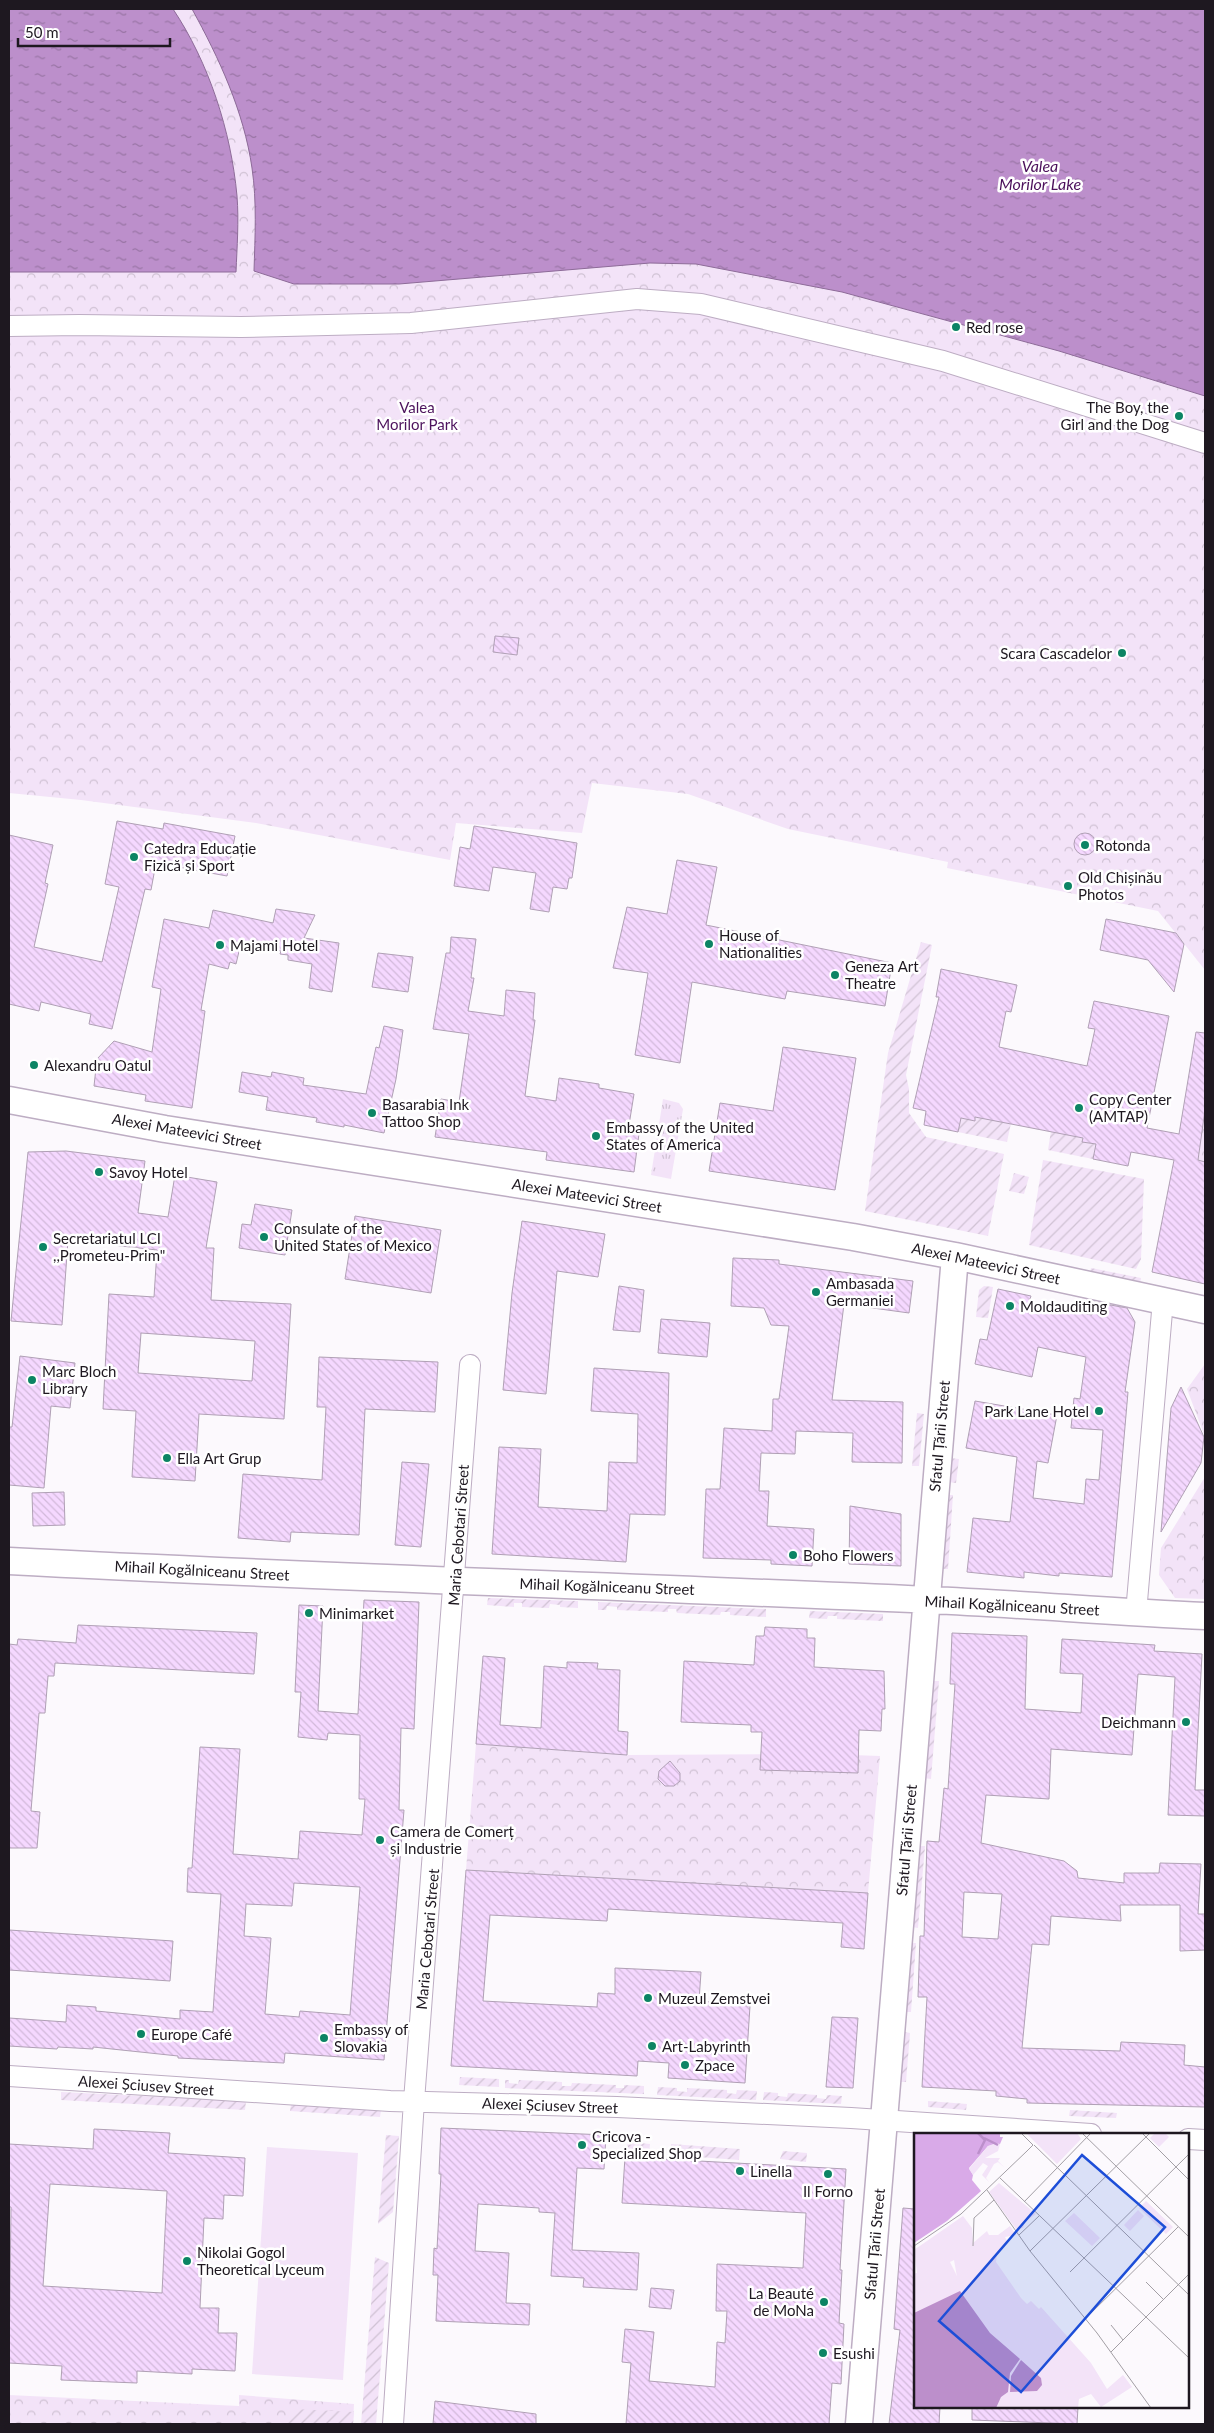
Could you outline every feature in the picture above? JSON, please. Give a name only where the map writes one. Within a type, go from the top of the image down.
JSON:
[{"type":"main road","name":"Alexei Mateevici Street","points":[[9,1100],[165,1129],[854,1237],[955,1256],[1205,1310]]},
{"type":"main road","name":"Sfatul Țării Street","points":[[859,2424],[925,1600],[955,1256]]},
{"type":"main road","name":"Mihail Kogălniceanu Street","points":[[9,1561],[226,1572],[454,1579],[925,1600],[1205,1616]]},
{"type":"street","points":[[9,326],[79,324],[241,327],[411,323],[637,300],[701,304],[943,361],[1205,443]]},
{"type":"street","points":[[1136,1612],[1163,1300]]},
{"type":"street","name":"Maria Cebotari Street","points":[[393,2424],[414,2101],[470,1365]]},
{"type":"street","name":"Alexei Șciusev Street","points":[[9,2076],[414,2101],[626,2107],[884,2120],[1072,2133]]},
{"type":"street","points":[[1189,2139],[1205,2140]]},
{"type":"green space","name":"Valea Morilor Park","points":[[9,9],[1205,9],[1205,970],[1158,911],[947,868],[948,862],[788,829],[688,794],[592,783],[582,833],[456,823],[450,860],[256,823],[81,800],[9,793]]},
{"type":"green space","points":[[921,942],[932,945],[906,1075],[909,1089],[909,1113],[926,1137],[1004,1154],[988,1236],[865,1211],[888,1053]]},
{"type":"green space","points":[[663,1099],[679,1103],[683,1109],[671,1179],[651,1175]]},
{"type":"green space","points":[[1205,1110],[1205,1162],[1198,1160]]},
{"type":"green space","points":[[976,1116],[1011,1123],[1007,1142],[958,1132],[961,1118],[974,1121]]},
{"type":"green space","points":[[1051,1131],[1083,1138],[1082,1142],[1096,1144],[1093,1159],[1048,1150]]},
{"type":"green space","points":[[1043,1160],[1144,1179],[1141,1259],[1136,1269],[1029,1245]]},
{"type":"green space","points":[[1014,1173],[1029,1177],[1024,1194],[1009,1191]]},
{"type":"green space","points":[[1091,1268],[1141,1278],[1140,1284],[1090,1273]]},
{"type":"green space","points":[[984,1286],[993,1287],[988,1318],[976,1317],[979,1290]]},
{"type":"green space","points":[[1205,1364],[1205,1437],[1187,1389]]},
{"type":"green space","points":[[917,1413],[924,1414],[919,1466],[912,1466]]},
{"type":"green space","points":[[950,1458],[959,1459],[956,1483],[948,1482]]},
{"type":"green space","points":[[1205,1477],[1205,1599],[1175,1598],[1159,1575],[1161,1548]]},
{"type":"green space","points":[[947,1495],[953,1495],[948,1569],[942,1569]]},
{"type":"green space","points":[[488,1598],[578,1601],[578,1608],[560,1607],[560,1605],[550,1604],[549,1608],[522,1607],[522,1603],[514,1603],[514,1607],[487,1605]]},
{"type":"green space","points":[[598,1602],[766,1609],[766,1617],[730,1615],[730,1612],[721,1612],[720,1615],[677,1613],[676,1609],[668,1609],[668,1612],[617,1610],[617,1607],[607,1606],[606,1610],[598,1610]]},
{"type":"green space","points":[[810,1611],[883,1614],[883,1621],[837,1619],[837,1616],[828,1616],[827,1619],[809,1618]]},
{"type":"green space","points":[[931,1681],[939,1681],[931,1779],[924,1778]]},
{"type":"green space","points":[[476,1744],[627,1755],[824,1754],[880,1756],[868,1893],[466,1870]]},
{"type":"green space","points":[[918,1846],[925,1846],[918,1928],[912,1927]]},
{"type":"green space","points":[[912,1943],[916,1943],[911,2012],[906,2012]]},
{"type":"green space","points":[[905,2032],[910,2033],[906,2082],[901,2082]]},
{"type":"green space","points":[[460,2077],[499,2079],[499,2087],[459,2085]]},
{"type":"green space","points":[[505,2080],[509,2080],[509,2083],[518,2084],[519,2080],[562,2082],[562,2086],[571,2086],[572,2083],[616,2085],[616,2088],[624,2088],[624,2085],[644,2086],[644,2094],[505,2088]]},
{"type":"green space","points":[[658,2087],[677,2088],[677,2091],[687,2092],[687,2088],[727,2090],[727,2093],[736,2094],[737,2090],[757,2091],[756,2100],[657,2095]]},
{"type":"green space","points":[[61,2092],[246,2101],[245,2110],[61,2100]]},
{"type":"green space","points":[[764,2092],[778,2093],[778,2096],[787,2097],[788,2093],[817,2095],[817,2098],[826,2099],[827,2095],[842,2096],[841,2104],[763,2100]]},
{"type":"green space","points":[[928,2101],[967,2104],[966,2110],[928,2107]]},
{"type":"green space","points":[[291,2104],[381,2110],[380,2117],[290,2111]]},
{"type":"green space","points":[[1070,2110],[1117,2113],[1116,2118],[1069,2116]]},
{"type":"green space","points":[[386,2135],[399,2136],[393,2212],[378,2224]]},
{"type":"green space","points":[[628,2142],[650,2144],[649,2154],[625,2159]]},
{"type":"green space","points":[[671,2144],[740,2149],[739,2160],[671,2155]]},
{"type":"green space","points":[[267,2147],[358,2153],[343,2380],[252,2374]]},
{"type":"green space","points":[[783,2151],[807,2153],[806,2162],[780,2159]]},
{"type":"green space","points":[[375,2257],[389,2263],[376,2424],[361,2424]]},
{"type":"green space","points":[[9,2395],[239,2406],[239,2395],[354,2404],[353,2424],[9,2424]]},
{"type":"green space","points":[[295,2409],[354,2412],[353,2424],[278,2424]]},
{"type":"water","points":[[9,9],[173,9],[186,30],[207,75],[224,123],[230,147],[238,205],[236,272],[9,272]]},
{"type":"water","name":"Valea Morilor Lake","points":[[192,9],[1205,9],[1205,396],[1059,351],[842,292],[696,264],[650,263],[399,284],[294,284],[254,271],[255,194],[248,147],[237,106],[221,66]]},
{"type":"building","points":[[495,636],[519,638],[517,655],[493,652]]},
{"type":"building","points":[[117,821],[163,829],[164,823],[235,836],[227,876],[156,863],[151,890],[145,889],[112,1029],[89,1024],[91,1014],[41,1002],[39,1011],[9,1004],[9,835],[53,845],[45,883],[48,884],[34,947],[102,962],[119,887],[105,884]]},
{"type":"building","points":[[474,826],[577,843],[572,878],[569,878],[567,889],[553,887],[549,912],[530,909],[536,873],[493,867],[489,891],[454,886],[460,847],[470,849]]},
{"type":"building","name":"Rotonda","points":[[1085,833],[1093,836],[1096,844],[1093,852],[1085,855],[1077,852],[1074,844],[1077,836]]},
{"type":"building","name":"House of Nationalities","points":[[677,860],[717,867],[706,925],[892,963],[885,1006],[787,991],[785,999],[692,982],[680,1063],[635,1055],[648,973],[613,968],[627,907],[667,914]]},
{"type":"building","points":[[276,909],[315,915],[304,938],[339,943],[332,992],[309,988],[312,964],[288,960],[288,955],[280,954],[281,951],[241,943],[236,964],[230,962],[228,969],[209,964],[201,1010],[205,1011],[192,1108],[145,1101],[146,1095],[94,1086],[97,1059],[114,1041],[152,1052],[161,989],[152,987],[164,919],[209,928],[213,910],[273,923]]},
{"type":"building","points":[[1106,919],[1176,933],[1184,944],[1174,992],[1148,960],[1100,950]]},
{"type":"building","points":[[451,937],[476,939],[471,978],[474,978],[468,1011],[504,1016],[506,990],[535,993],[533,1020],[535,1020],[525,1096],[556,1101],[559,1078],[599,1084],[599,1088],[634,1094],[629,1125],[640,1126],[634,1172],[546,1160],[547,1152],[435,1137],[441,1099],[459,1102],[469,1034],[433,1029],[446,953],[450,953]]},
{"type":"building","points":[[378,953],[413,957],[408,992],[372,987]]},
{"type":"building","points":[[941,969],[1017,985],[1011,1012],[1006,1011],[999,1047],[1087,1066],[1095,1029],[1088,1028],[1094,1001],[1169,1016],[1147,1128],[1179,1134],[1196,1032],[1205,1033],[1205,1110],[1198,1160],[1205,1162],[1205,1284],[1152,1272],[1174,1160],[1131,1152],[1128,1166],[1093,1159],[1096,1144],[1082,1142],[1083,1138],[975,1117],[975,1121],[961,1118],[958,1132],[924,1125],[926,1111],[913,1108],[939,997],[936,997]]},
{"type":"building","points":[[384,1026],[403,1030],[396,1079],[384,1133],[344,1125],[344,1127],[316,1122],[317,1118],[266,1110],[268,1097],[239,1092],[242,1072],[271,1077],[272,1072],[304,1078],[303,1085],[366,1094],[376,1047],[379,1048]]},
{"type":"building","points":[[783,1047],[856,1058],[835,1190],[709,1171],[720,1103],[773,1111]]},
{"type":"building","points":[[66,1151],[145,1161],[138,1213],[168,1217],[175,1175],[217,1182],[206,1248],[214,1248],[211,1300],[291,1304],[284,1419],[199,1414],[195,1481],[132,1477],[136,1411],[103,1409],[109,1294],[154,1297],[157,1250],[68,1240],[62,1325],[11,1321],[28,1152]],"holes":[[[141,1333],[255,1341],[252,1381],[138,1373]]]},
{"type":"building","name":"Consulate of the United States of Mexico","points":[[255,1204],[292,1210],[285,1255],[239,1248],[242,1224],[251,1225]]},
{"type":"building","points":[[355,1216],[441,1230],[431,1293],[345,1279]]},
{"type":"building","points":[[522,1221],[605,1234],[598,1277],[557,1271],[546,1394],[503,1390],[512,1293]]},
{"type":"building","points":[[733,1258],[779,1260],[779,1264],[913,1281],[909,1313],[844,1304],[832,1400],[903,1402],[902,1463],[852,1462],[853,1433],[796,1431],[795,1454],[761,1453],[759,1491],[769,1491],[767,1526],[814,1529],[812,1566],[771,1564],[771,1560],[703,1558],[706,1489],[720,1489],[724,1428],[772,1431],[773,1399],[779,1399],[789,1326],[771,1325],[764,1308],[731,1306]]},
{"type":"building","points":[[619,1286],[644,1290],[640,1332],[613,1330]]},
{"type":"building","points":[[998,1289],[1031,1296],[1029,1302],[1092,1315],[1094,1302],[1127,1308],[1135,1322],[1125,1392],[1128,1392],[1112,1577],[1059,1573],[1059,1576],[1024,1572],[1024,1578],[967,1572],[973,1518],[1010,1522],[1017,1457],[966,1448],[975,1401],[1057,1415],[1048,1463],[1037,1461],[1033,1498],[1084,1504],[1086,1479],[1099,1480],[1103,1430],[1071,1428],[1074,1398],[1080,1399],[1086,1357],[1038,1347],[1032,1377],[975,1364],[980,1339],[987,1340]]},
{"type":"building","points":[[661,1319],[710,1323],[707,1357],[658,1353]]},
{"type":"building","points":[[20,1356],[75,1363],[70,1408],[51,1406],[44,1488],[9,1485],[9,1427],[12,1427]]},
{"type":"building","points":[[319,1357],[438,1362],[435,1412],[365,1409],[359,1535],[291,1532],[290,1542],[238,1538],[243,1474],[322,1480],[326,1407],[317,1407]]},
{"type":"building","points":[[594,1368],[669,1373],[665,1515],[630,1514],[626,1562],[492,1554],[499,1447],[541,1449],[538,1507],[607,1511],[609,1462],[637,1463],[638,1414],[591,1411]]},
{"type":"building","points":[[1181,1387],[1204,1437],[1201,1463],[1161,1532],[1171,1408]]},
{"type":"building","points":[[402,1462],[429,1464],[421,1547],[395,1545]]},
{"type":"building","points":[[64,1492],[65,1525],[33,1526],[32,1493]]},
{"type":"building","points":[[850,1506],[901,1514],[901,1566],[849,1564]]},
{"type":"building","points":[[364,1600],[419,1602],[414,1729],[401,1728],[399,1810],[404,1810],[384,2060],[285,2053],[284,2063],[178,2058],[178,2056],[93,2047],[93,2049],[58,2047],[57,2049],[9,2046],[9,2018],[66,2022],[67,2005],[96,2007],[96,2011],[180,2019],[180,2010],[213,2012],[221,1894],[187,1892],[188,1868],[192,1868],[200,1747],[240,1749],[233,1854],[298,1859],[300,1831],[362,1835],[365,1799],[359,1799],[360,1735],[328,1733],[327,1740],[298,1737],[301,1692],[295,1692],[299,1605],[323,1606],[318,1711],[358,1714]],"holes":[[[294,1883],[360,1887],[350,2015],[300,2011],[299,2017],[265,2014],[271,1938],[244,1936],[246,1904],[292,1906]]]},
{"type":"building","points":[[78,1625],[257,1633],[254,1674],[55,1663],[54,1676],[48,1676],[45,1713],[39,1713],[31,1811],[40,1812],[37,1848],[9,1848],[9,1644],[17,1645],[18,1639],[76,1643]]},
{"type":"building","points":[[765,1627],[807,1629],[807,1638],[815,1638],[814,1667],[884,1671],[885,1709],[882,1709],[881,1731],[859,1730],[858,1773],[760,1770],[762,1732],[751,1732],[751,1725],[681,1722],[684,1661],[754,1665],[756,1636],[764,1636]]},
{"type":"building","points":[[952,1633],[1027,1636],[1025,1709],[1081,1713],[1083,1674],[1060,1673],[1062,1639],[1155,1645],[1154,1651],[1202,1654],[1195,1790],[1205,1790],[1205,1816],[1168,1815],[1175,1677],[1138,1674],[1132,1755],[1051,1749],[1049,1799],[986,1795],[981,1843],[1064,1861],[1077,1871],[1078,1878],[1124,1883],[1124,1873],[1159,1873],[1160,1863],[1201,1864],[1198,1914],[1205,1914],[1205,1950],[1180,1951],[1180,1905],[1120,1905],[1121,1921],[1051,1916],[1049,1945],[1032,1944],[1022,2048],[1120,2051],[1121,2042],[1185,2045],[1184,2065],[1205,2067],[1205,2107],[1027,2103],[1027,2099],[996,2096],[996,2091],[922,2087],[927,1997],[918,1997],[920,1936],[924,1936],[927,1841],[939,1842],[944,1788],[948,1789],[955,1684],[950,1684]],"holes":[[[964,1892],[1002,1894],[998,1939],[962,1937]]]},
{"type":"building","points":[[483,1656],[505,1658],[500,1725],[541,1728],[544,1666],[567,1668],[567,1662],[598,1663],[597,1669],[620,1670],[618,1731],[628,1732],[627,1755],[476,1744]]},
{"type":"building","points":[[670,1761],[680,1773],[680,1781],[674,1786],[665,1786],[658,1779],[659,1771]]},
{"type":"building","name":"Muzeul Zemstvei","points":[[466,1870],[868,1893],[864,1949],[841,1947],[843,1923],[608,1909],[607,1921],[490,1915],[483,2001],[597,2007],[598,1993],[615,1994],[615,1968],[701,1972],[699,2001],[750,2006],[745,2083],[668,2078],[669,2063],[638,2061],[637,2076],[451,2066]]},
{"type":"building","points":[[9,1930],[173,1941],[170,1981],[9,1970]]},
{"type":"building","points":[[832,2017],[858,2018],[853,2088],[826,2087]]},
{"type":"building","points":[[441,2128],[606,2135],[604,2169],[577,2168],[572,2250],[639,2253],[637,2290],[583,2287],[584,2278],[551,2276],[555,2213],[539,2212],[539,2208],[478,2204],[475,2251],[509,2253],[506,2303],[530,2304],[529,2325],[436,2321],[438,2275],[433,2275],[434,2248],[437,2249],[441,2174],[439,2174]]},
{"type":"building","points":[[94,2129],[170,2133],[168,2153],[245,2158],[243,2196],[224,2195],[223,2219],[204,2218],[200,2308],[219,2308],[218,2333],[237,2333],[235,2371],[192,2369],[192,2374],[137,2371],[137,2383],[61,2380],[62,2366],[9,2363],[11,2207],[9,2207],[9,2144],[93,2149]],"holes":[[[50,2184],[167,2191],[162,2293],[43,2286]]]},
{"type":"building","points":[[625,2157],[846,2169],[840,2270],[842,2270],[839,2323],[844,2324],[841,2384],[832,2383],[829,2424],[626,2424],[631,2363],[622,2362],[625,2329],[654,2332],[649,2381],[715,2387],[717,2342],[725,2343],[727,2311],[716,2311],[717,2264],[803,2268],[806,2213],[622,2203]]},
{"type":"building","points":[[903,2208],[914,2209],[914,2408],[940,2408],[939,2424],[889,2424],[900,2330],[894,2329]]},
{"type":"building","points":[[651,2288],[674,2290],[671,2309],[649,2307]]},
{"type":"building","points":[[435,2401],[536,2414],[536,2424],[433,2424]]},
{"type":"building","points":[[972,2408],[1078,2408],[1077,2424],[972,2420]]},
{"type":"place","name":"Red rose","points":[[956,327]]},
{"type":"place","name":"The Boy, the Girl and the Dog","points":[[1179,416]]},
{"type":"place","name":"Scara Cascadelor","points":[[1122,653]]},
{"type":"place","name":"Rotonda","points":[[1085,845]]},
{"type":"place","name":"Catedra Educație Fizică și Sport","points":[[134,857]]},
{"type":"place","name":"Old Chișinău Photos","points":[[1068,886]]},
{"type":"place","name":"House of Nationalities","points":[[709,944]]},
{"type":"place","name":"Majami Hotel","points":[[220,945]]},
{"type":"place","name":"Geneza Art Theatre","points":[[835,975]]},
{"type":"place","name":"Alexandru Oatul","points":[[34,1065]]},
{"type":"place","name":"Copy Center (AMTAP)","points":[[1079,1108]]},
{"type":"place","name":"Basarabia Ink Tattoo Shop","points":[[372,1113]]},
{"type":"place","name":"Embassy of the United States of America","points":[[596,1136]]},
{"type":"place","name":"Savoy Hotel","points":[[99,1172]]},
{"type":"place","name":"Consulate of the United States of Mexico","points":[[264,1237]]},
{"type":"place","name":"Secretariatul LCI ,,Prometeu-Prim\"","points":[[43,1247]]},
{"type":"place","name":"Ambasada Germaniei","points":[[816,1292]]},
{"type":"place","name":"Moldauditing","points":[[1010,1306]]},
{"type":"place","name":"Marc Bloch Library","points":[[32,1380]]},
{"type":"place","name":"Park Lane Hotel","points":[[1099,1411]]},
{"type":"place","name":"Ella Art Grup","points":[[167,1458]]},
{"type":"place","name":"Boho Flowers","points":[[793,1555]]},
{"type":"place","name":"Minimarket","points":[[309,1613]]},
{"type":"place","name":"Deichmann","points":[[1186,1722]]},
{"type":"place","name":"Camera de Comerț și Industrie","points":[[380,1840]]},
{"type":"place","name":"Muzeul Zemstvei","points":[[648,1998]]},
{"type":"place","name":"Europe Café","points":[[141,2034]]},
{"type":"place","name":"Embassy of Slovakia","points":[[324,2038]]},
{"type":"place","name":"Art-Labyrinth","points":[[652,2046]]},
{"type":"place","name":"Zpace","points":[[685,2065]]},
{"type":"place","name":"Cricova - Specialized Shop","points":[[582,2145]]},
{"type":"place","name":"Linella","points":[[740,2171]]},
{"type":"place","name":"Il Forno","points":[[828,2174]]},
{"type":"place","name":"Nikolai Gogol Theoretical Lyceum","points":[[187,2261]]},
{"type":"place","name":"La Beauté de MoNa","points":[[824,2302]]},
{"type":"place","name":"Esushi","points":[[823,2353]]}]
